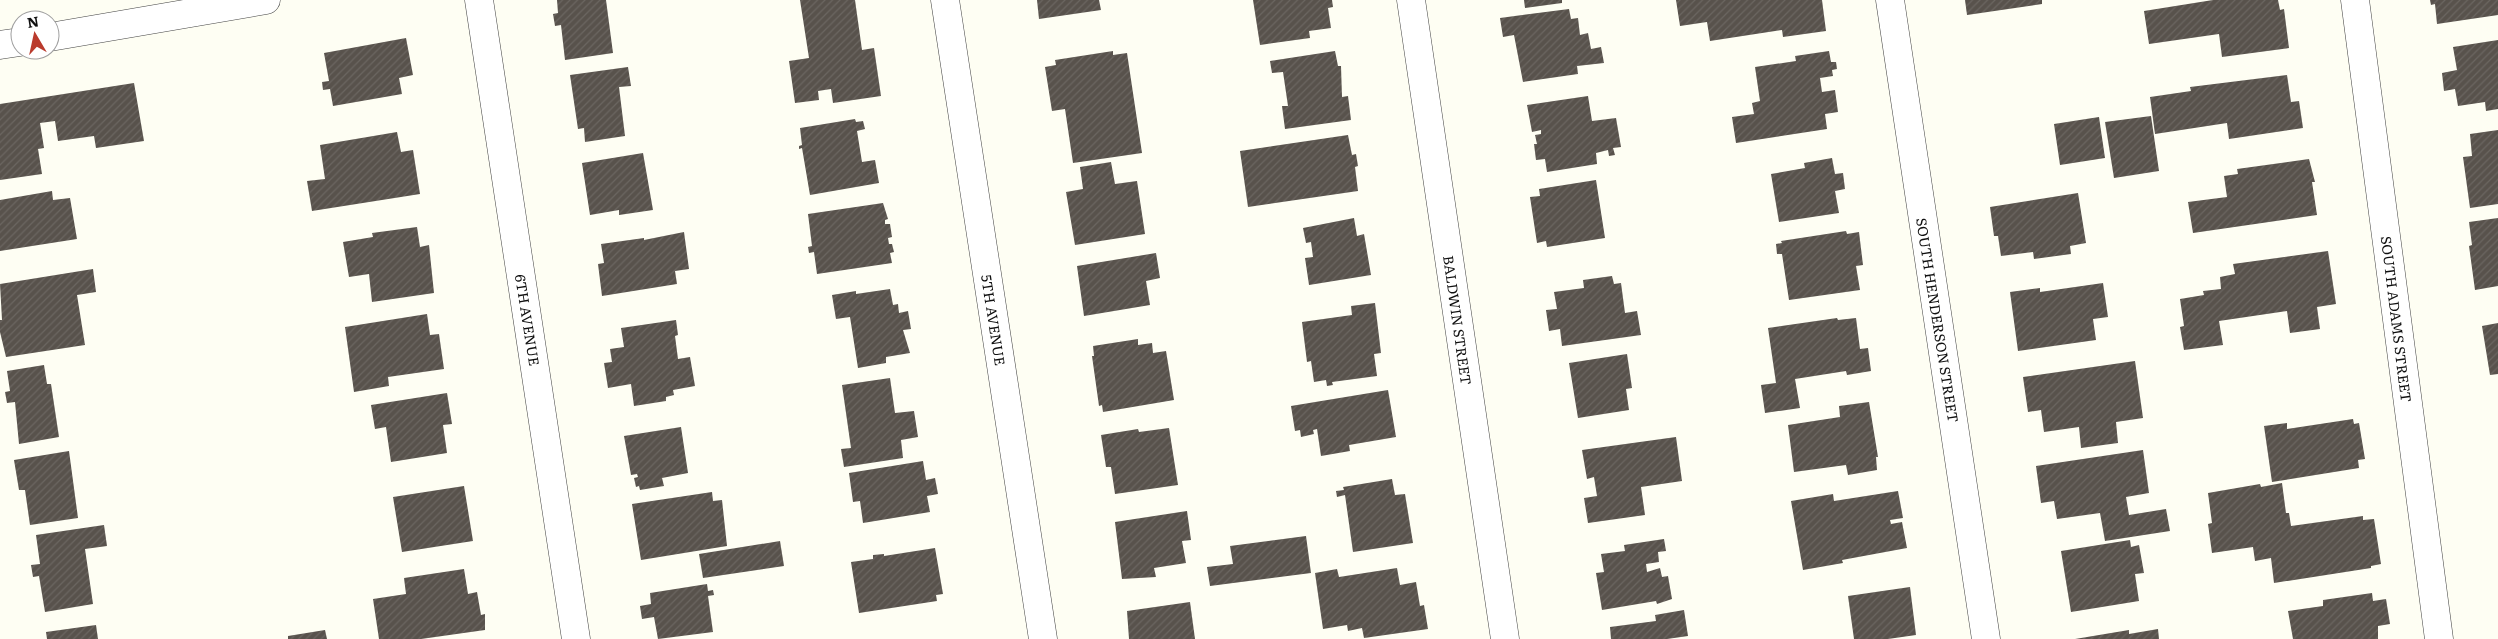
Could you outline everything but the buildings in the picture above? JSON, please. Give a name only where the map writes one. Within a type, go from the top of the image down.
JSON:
[{"type":"street","points":[[60,34],[266,0]]},
{"type":"street","name":"6TH AVENUE","points":[[479,0],[576,639]]},
{"type":"street","name":"5TH AVENUE","points":[[945,0],[1043,639]]},
{"type":"street","name":"BALDWIN STREET","points":[[1412,0],[1505,639]]},
{"type":"street","name":"SOUTH HENDERSON STREET","points":[[1890,0],[1986,639]]},
{"type":"street","name":"SOUTH ADAMS STREET","points":[[2355,0],[2439,639]]}]
